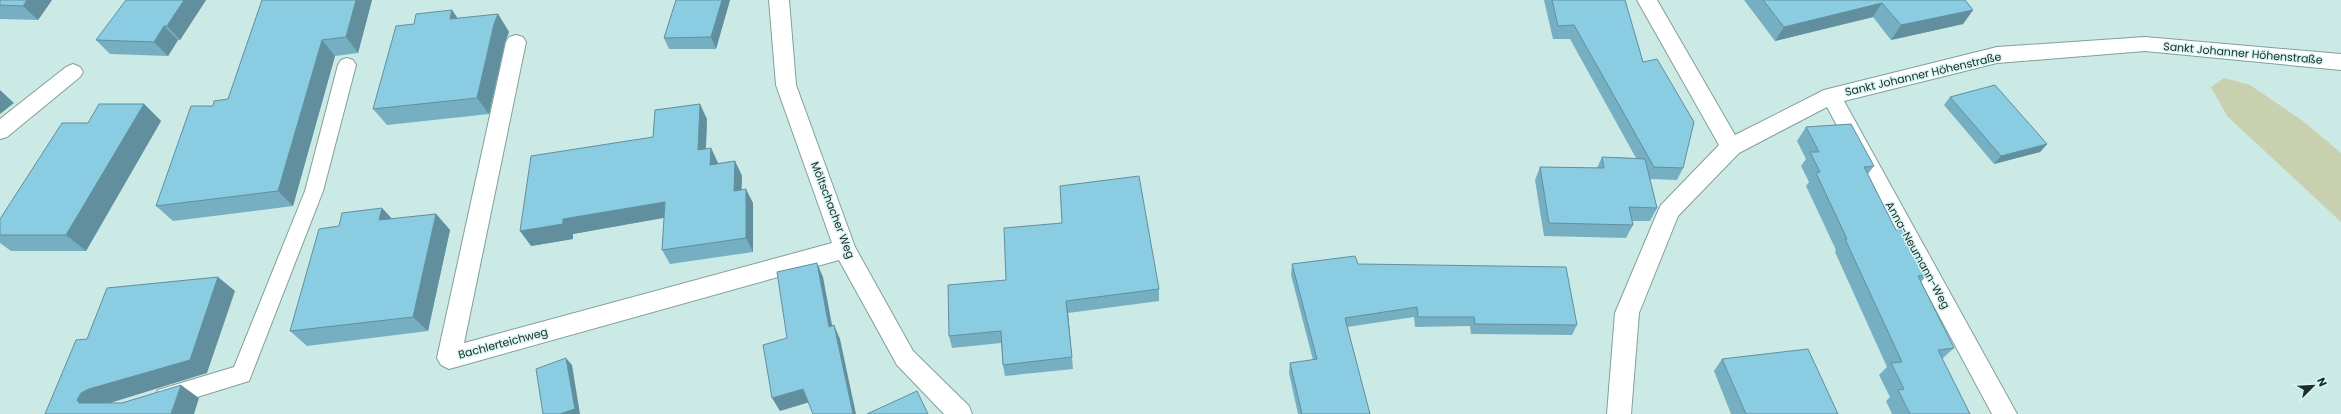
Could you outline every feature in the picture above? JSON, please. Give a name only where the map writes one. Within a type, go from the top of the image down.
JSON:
[{"type":"street","name":"Möltschacher Weg","points":[[779,0],[786,85],[845,249],[905,358],[960,414]]},
{"type":"street","points":[[1647,0],[1731,147]]},
{"type":"street","name":"Bachlerteichweg","points":[[516,42],[449,358],[845,249]]},
{"type":"street","name":"Sankt Johanner Höhenstraße","points":[[1619,414],[1627,313],[1669,212],[1731,147],[1831,96],[1997,55],[2145,44],[2341,62]]},
{"type":"street","points":[[0,131],[74,72]]},
{"type":"street","name":"Anna-Neumann-Weg","points":[[1831,96],[2005,414]]},
{"type":"lane","points":[[147,403],[242,374],[314,191],[347,65]]},
{"type":"green space","points":[[2224,78],[2250,85],[2303,121],[2341,153],[2341,222],[2227,116],[2211,87]]},
{"type":"building","points":[[0,0],[27,0],[23,6],[0,5]]},
{"type":"building","points":[[126,0],[184,0],[167,26],[164,26],[154,42],[96,40]]},
{"type":"building","points":[[262,0],[356,0],[346,37],[322,40],[278,191],[156,206],[191,106],[213,106],[214,101],[228,99]]},
{"type":"building","points":[[676,0],[722,0],[711,37],[664,38]]},
{"type":"building","points":[[1552,0],[1625,0],[1643,62],[1657,59],[1694,122],[1683,168],[1654,167],[1574,25],[1558,26]]},
{"type":"building","points":[[1763,0],[1965,0],[1973,10],[1901,25],[1882,3],[1784,27]]},
{"type":"building","points":[[452,10],[450,19],[498,14],[494,24],[477,98],[373,109],[396,26],[414,24],[416,14]]},
{"type":"building","points":[[1995,85],[2047,144],[2001,156],[1950,97]]},
{"type":"building","points":[[99,104],[144,104],[66,235],[0,235],[0,219],[62,123],[88,123]]},
{"type":"building","points":[[700,104],[698,150],[711,148],[710,165],[735,161],[734,191],[746,189],[746,238],[662,250],[665,202],[563,219],[563,224],[520,231],[531,156],[653,137],[655,110]]},
{"type":"building","points":[[1851,124],[1874,166],[1864,167],[1896,230],[1904,230],[1927,275],[1918,276],[1954,348],[1938,350],[1970,414],[1910,414],[1898,390],[1904,389],[1891,363],[1902,362],[1816,173],[1820,172],[1810,152],[1819,152],[1806,127]]},
{"type":"building","points":[[1602,157],[1645,159],[1657,208],[1629,207],[1633,225],[1549,223],[1540,167],[1604,168]]},
{"type":"building","points":[[1139,176],[1159,289],[1066,301],[1072,357],[1003,365],[1001,331],[949,336],[948,285],[1006,280],[1004,228],[1062,223],[1060,186]]},
{"type":"building","points":[[382,208],[379,220],[436,214],[413,317],[290,331],[319,229],[339,226],[342,213]]},
{"type":"building","points":[[1355,256],[1358,264],[1566,267],[1577,325],[1475,324],[1474,317],[1418,317],[1417,307],[1345,318],[1370,414],[1302,414],[1290,363],[1317,359],[1292,264]]},
{"type":"building","points":[[817,263],[829,327],[834,325],[853,414],[813,414],[803,389],[772,398],[763,345],[787,338],[777,272]]},
{"type":"building","points":[[218,277],[190,360],[89,389],[81,393],[77,400],[79,403],[122,403],[181,385],[171,414],[45,414],[76,340],[87,339],[107,288]]},
{"type":"building","points":[[1808,349],[1838,414],[1746,414],[1722,359]]},
{"type":"building","points":[[566,358],[575,409],[560,414],[543,414],[536,369]]},
{"type":"building","points":[[917,391],[928,414],[867,414]]}]
